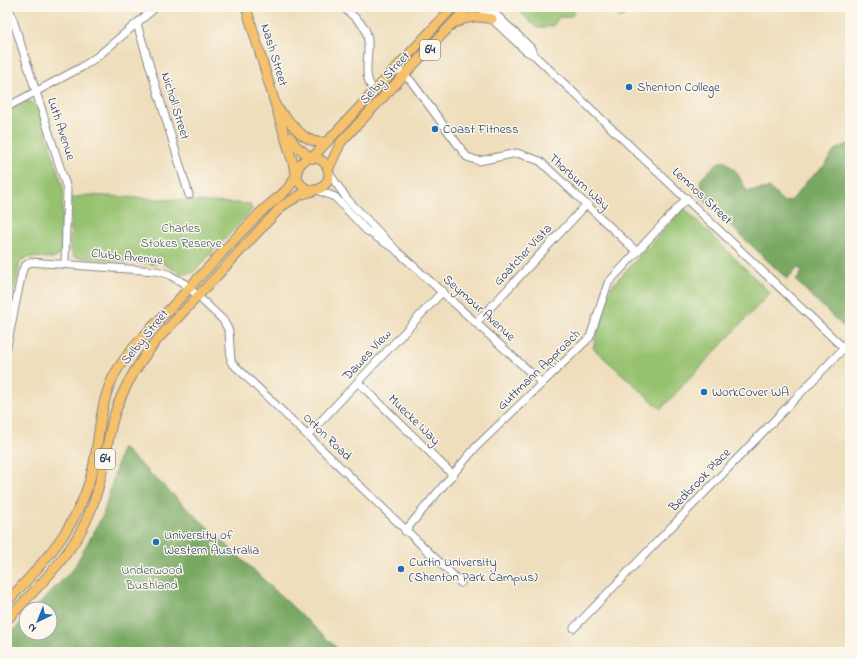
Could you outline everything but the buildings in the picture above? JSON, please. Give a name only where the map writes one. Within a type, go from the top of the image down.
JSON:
[{"type":"main road","name":"Selby Street","points":[[311,158],[453,7]]},
{"type":"main road","name":"Selby Street","points":[[328,172],[340,144],[454,24],[468,7]]},
{"type":"main road","name":"Nash Street","points":[[247,8],[296,173]]},
{"type":"main road","points":[[454,24],[467,17],[476,16],[492,19]]},
{"type":"main road","points":[[277,108],[301,134],[318,142],[328,141]]},
{"type":"main road","name":"Nash Street","points":[[277,108],[293,143],[311,158]]},
{"type":"main road","points":[[296,173],[301,185],[307,190],[315,190],[326,184],[328,172],[322,161],[311,158]]},
{"type":"main road","name":"64","points":[[296,173],[301,163],[311,158]]},
{"type":"main road","name":"Selby Street","points":[[7,602],[44,562],[76,516],[92,471],[105,397],[119,368],[146,334],[189,287],[268,204],[287,190],[296,173]]},
{"type":"main road","name":"Selby Street","points":[[7,620],[66,555],[82,529],[96,497],[118,404],[132,374],[156,341],[282,206],[300,194],[315,190]]},
{"type":"main road","points":[[119,368],[132,374]]},
{"type":"street","name":"Luth Avenue","points":[[10,7],[67,189],[65,263]]},
{"type":"street","points":[[7,107],[82,67],[137,24],[156,7]]},
{"type":"street","points":[[343,7],[362,25],[366,33],[368,82],[374,90]]},
{"type":"street","name":"Lemnos Street","points":[[479,7],[526,51],[536,56]]},
{"type":"street","name":"Lemnos Street","points":[[488,7],[530,47],[536,56],[850,354]]},
{"type":"street","name":"Nicholl Street","points":[[137,24],[189,196]]},
{"type":"street","name":"Thorburn Way","points":[[396,67],[411,81],[463,153],[470,160],[479,161],[517,153],[540,162],[637,252]]},
{"type":"street","name":"Seymour Avenue","points":[[328,172],[344,196],[398,252],[443,291],[542,383]]},
{"type":"street","name":"Seymour Avenue","points":[[315,190],[335,197],[366,230],[398,252]]},
{"type":"street","name":"Guttmann Approach","points":[[405,531],[476,447],[591,335],[608,283],[687,198]]},
{"type":"street","name":"Goatcher Vista","points":[[477,322],[587,204]]},
{"type":"street","name":"Clubb Avenue","points":[[7,346],[24,267],[30,262],[65,263],[156,271],[174,277],[189,287],[198,296]]},
{"type":"street","name":"Dawes View","points":[[308,435],[443,291]]},
{"type":"street","name":"Orton Road","points":[[198,296],[226,325],[229,334],[231,362],[308,435],[405,531],[461,583]]},
{"type":"street","name":"Bedbrook Place","points":[[574,628],[844,348]]},
{"type":"street","name":"Muecke Way","points":[[358,382],[453,475]]},
{"type":"green space","points":[[515,7],[572,7],[575,13],[569,17],[559,17],[553,26],[537,28]]},
{"type":"green space","points":[[612,7],[632,7],[621,19],[611,9]]},
{"type":"green space","points":[[30,101],[38,107],[63,188],[61,252],[56,258],[27,257],[20,262],[7,326],[7,111],[22,102]]},
{"type":"green space","points":[[850,143],[850,333],[796,281],[803,270],[797,268],[787,279],[698,195],[702,190],[700,180],[717,163],[724,161],[736,171],[747,191],[770,188],[784,202],[792,200],[808,180],[824,166],[835,150]]},
{"type":"green space","name":"Charles Stokes Reserve","points":[[88,195],[250,204],[252,210],[193,273],[183,274],[160,262],[153,264],[74,257],[70,248],[72,198]]},
{"type":"green space","points":[[684,208],[770,293],[661,409],[593,348],[611,287]]},
{"type":"green space","name":"Underwood Bushland","points":[[122,447],[341,652],[7,652],[7,637],[18,625],[18,641],[58,641],[58,601],[42,601],[73,569],[103,515]]},
{"type":"water","points":[[7,178],[12,205],[7,222]]},
{"type":"place","name":"Shenton College","points":[[629,87]]},
{"type":"place","name":"Coast Fitness","points":[[435,129]]},
{"type":"place","name":"WorkCover WA","points":[[704,392]]},
{"type":"place","name":"University of Western Australia","points":[[156,542]]},
{"type":"place","name":"Curtin University (Shenton Park Campus)","points":[[401,569]]}]
